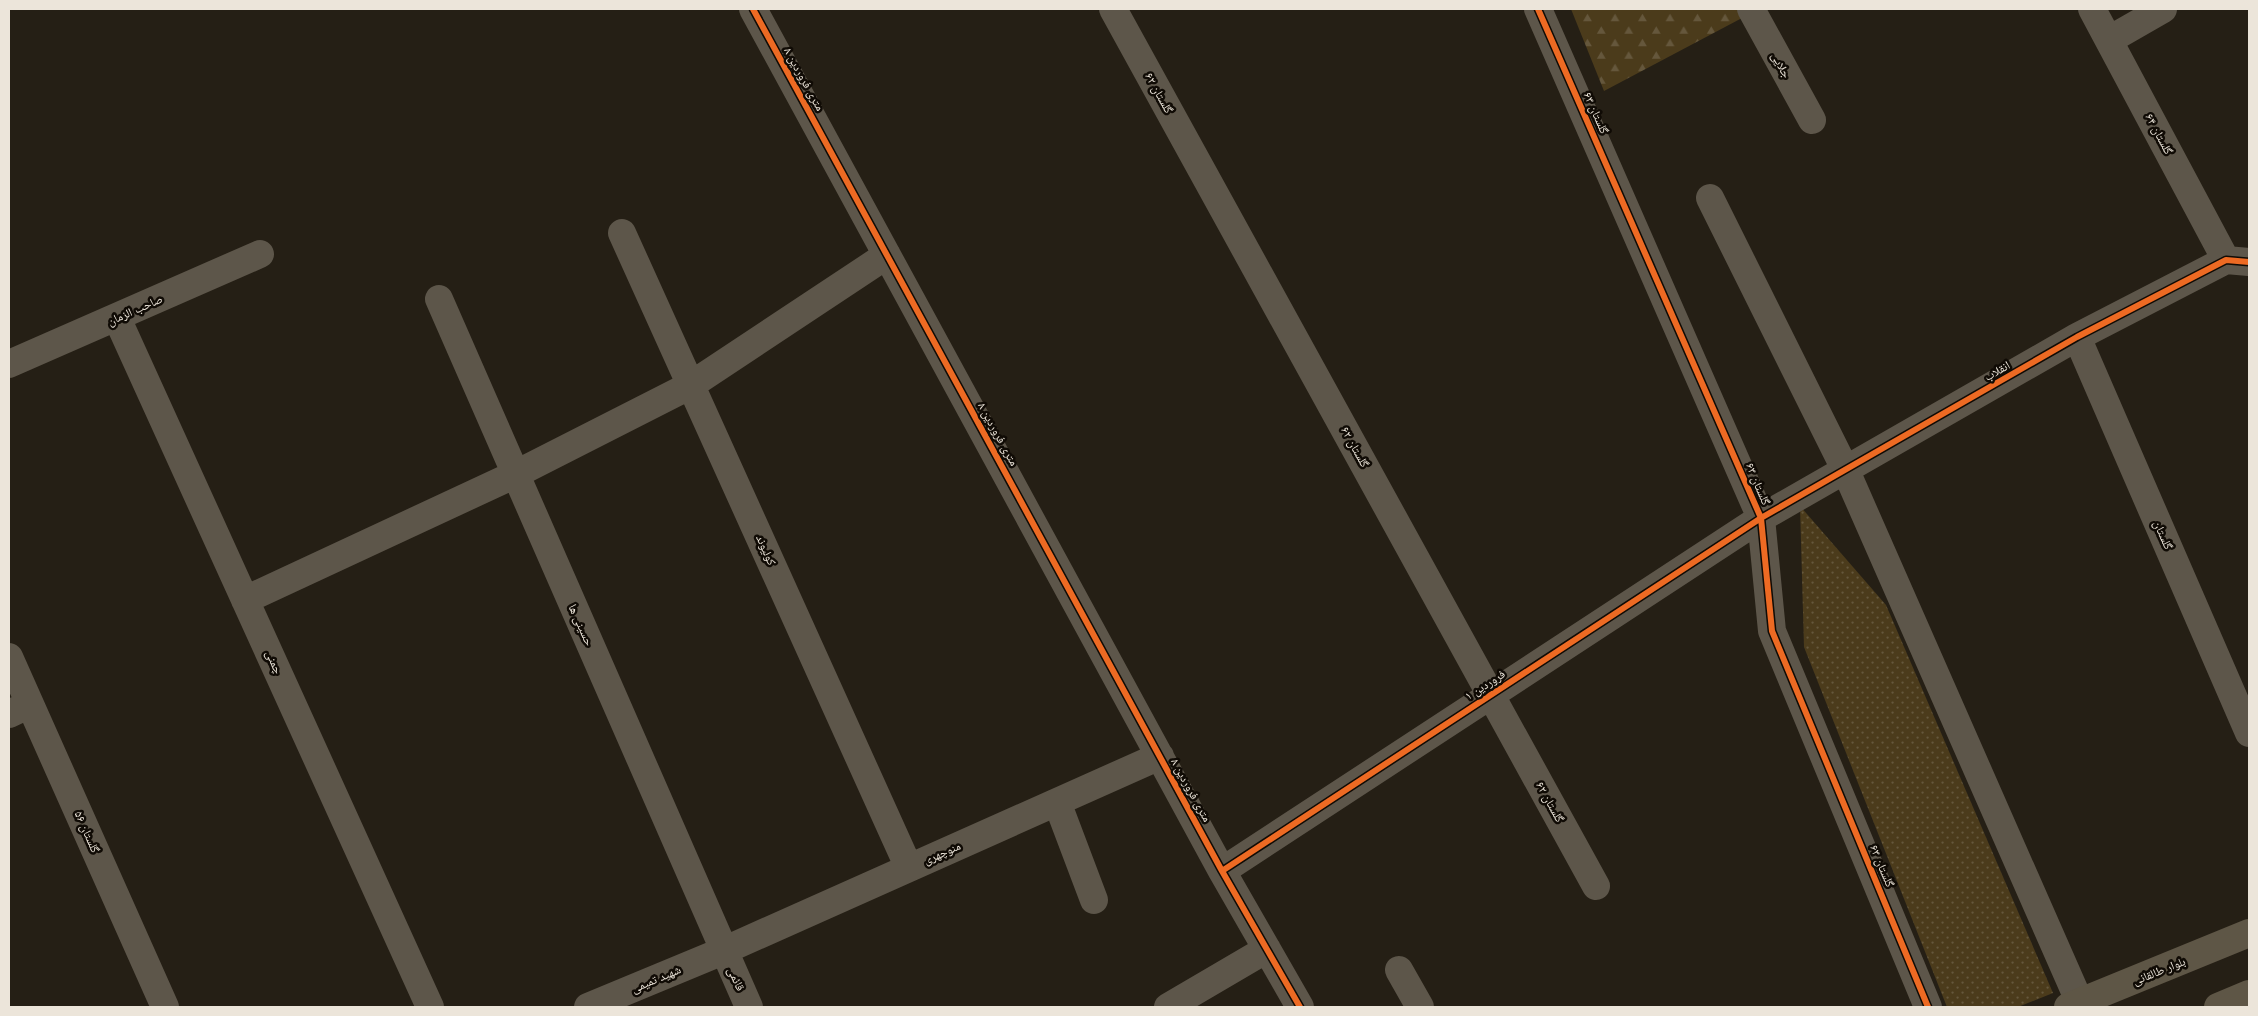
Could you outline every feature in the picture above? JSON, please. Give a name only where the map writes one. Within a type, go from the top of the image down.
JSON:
[{"type":"main road","name":"بلوار طالقانی","points":[[2074,1005],[2249,933]]},
{"type":"main road","points":[[2218,1007],[2249,994]]},
{"type":"street","name":"۸ متری فروردین","points":[[753,9],[1222,871],[1300,1007]]},
{"type":"street","name":"گلستان ۶۲","points":[[1113,9],[1596,886]]},
{"type":"street","name":"گلستان ۶۳","points":[[1538,9],[1761,518],[1772,632],[1928,1007]]},
{"type":"street","name":"جلایی","points":[[1751,9],[1812,120]]},
{"type":"street","name":"گلستان ۶۴","points":[[2092,9],[2238,261]]},
{"type":"street","points":[[2109,40],[2163,9]]},
{"type":"street","points":[[1710,198],[1846,471],[2074,1005]]},
{"type":"street","name":"کولیوند","points":[[622,233],[909,868]]},
{"type":"street","name":"صاحب الزمان","points":[[9,364],[260,254]]},
{"type":"street","points":[[245,600],[516,474],[691,385],[887,255]]},
{"type":"street","name":"انقلاب","points":[[1761,518],[2077,337],[2238,261]]},
{"type":"street","name":"حسینی ها","points":[[439,299],[723,951]]},
{"type":"street","name":"چمنی","points":[[117,318],[430,1007]]},
{"type":"street","name":"گلستان","points":[[2077,337],[2249,733]]},
{"type":"street","name":"فروردین ۱","points":[[1222,871],[1761,518]]},
{"type":"street","name":"گلستان ۵۶","points":[[9,657],[19,709],[165,1007]]},
{"type":"street","name":"منوچهری","points":[[723,951],[1160,756]]},
{"type":"street","points":[[1057,802],[1094,900]]},
{"type":"street","points":[[1168,1007],[1267,949]]},
{"type":"street","name":"شهید تمیمی","points":[[588,1007],[723,951]]},
{"type":"street","name":"قائمی","points":[[723,951],[749,1007]]},
{"type":"street","points":[[1399,970],[1420,1007]]},
{"type":"green space","points":[[1571,9],[1738,9],[1742,18],[1604,91]]},
{"type":"green space","points":[[1800,506],[1886,605],[2053,993],[2018,1007],[1947,1007],[1804,647]]},
{"type":"cycle path","points":[[753,9],[1222,871],[1300,1007]]},
{"type":"cycle path","points":[[1538,9],[1761,518],[1772,631],[1928,1007]]},
{"type":"cycle path","points":[[1222,871],[1761,518],[2077,337],[2226,260],[2249,262]]}]
